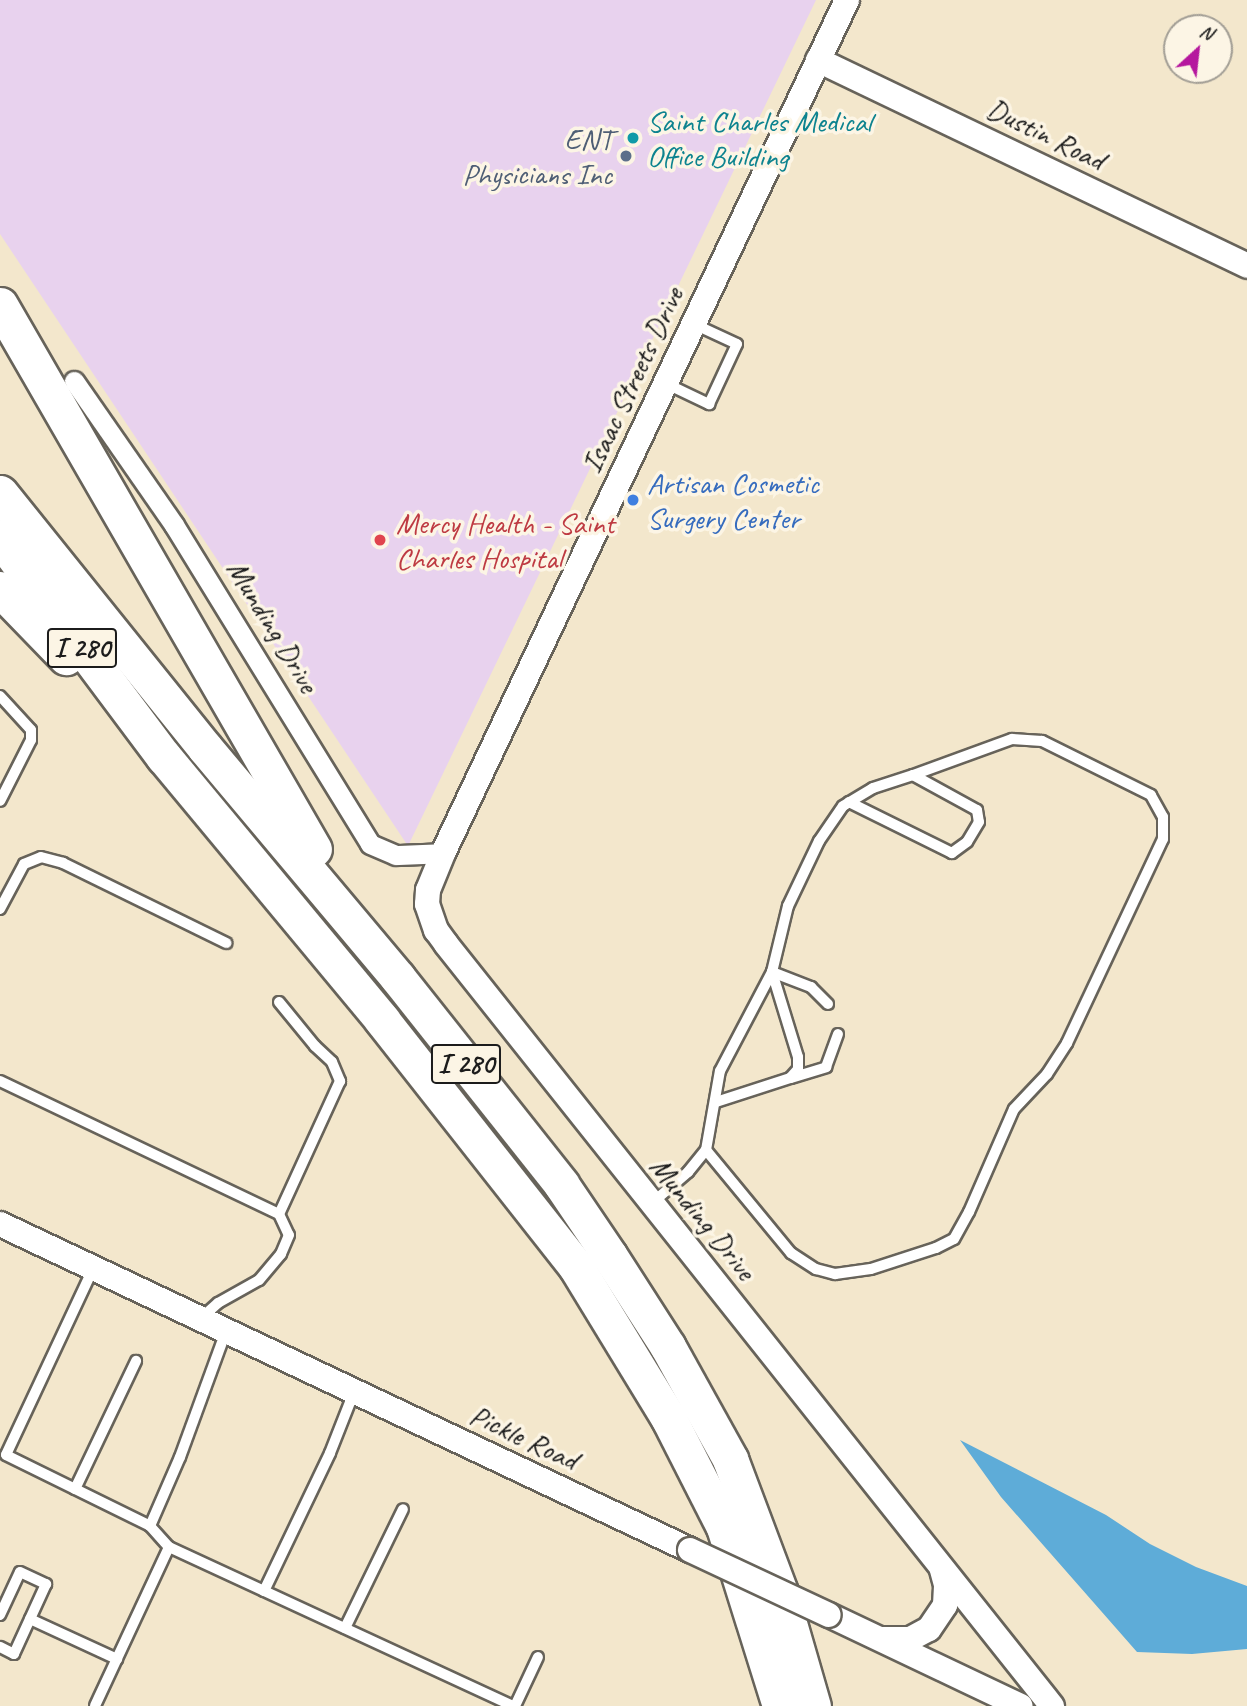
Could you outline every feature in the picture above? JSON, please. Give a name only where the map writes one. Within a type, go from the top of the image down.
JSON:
[{"type":"highway","points":[[0,305],[303,835],[355,906],[398,978]]},
{"type":"highway","name":"I 280","points":[[0,494],[205,748],[398,978],[561,1184],[668,1347],[730,1459],[780,1592],[813,1706]]},
{"type":"highway","name":"I 280","points":[[0,538],[164,757],[383,1020],[577,1268],[668,1417],[724,1527],[780,1706]]},
{"type":"highway","points":[[0,589],[164,757]]},
{"type":"street","name":"Isaac Streets Drive","points":[[427,904],[428,890],[443,853],[847,0]]},
{"type":"street","name":"Dustin Road","points":[[818,60],[1247,266]]},
{"type":"street","name":"Munding Drive","points":[[74,382],[174,525],[370,844],[396,855],[443,853]]},
{"type":"street","name":"Munding Drive","points":[[427,904],[436,930],[446,944],[1052,1706]]},
{"type":"street","name":"Pickle Road","points":[[0,1224],[1021,1706]]},
{"type":"street","name":"Munding Drive","points":[[879,1639],[911,1639],[920,1636],[935,1622],[947,1594],[939,1565]]},
{"type":"lane","points":[[665,383],[709,404],[737,344],[694,323]]},
{"type":"lane","points":[[0,696],[31,730],[31,740],[0,801]]},
{"type":"lane","points":[[651,1203],[688,1172],[706,1150],[720,1071],[772,972],[789,906],[819,841],[843,806],[873,788],[1013,739],[1042,741],[1151,795],[1163,817],[1163,839],[1067,1043],[1047,1074],[1014,1109],[969,1212],[954,1239],[936,1248],[871,1269],[835,1274],[816,1269],[791,1253],[706,1150]]},
{"type":"lane","points":[[849,802],[952,853],[967,842],[979,822],[977,810],[914,775]]},
{"type":"lane","points":[[0,909],[24,864],[36,856],[50,858],[226,943]]},
{"type":"lane","points":[[772,972],[811,987],[828,1004]]},
{"type":"lane","points":[[772,972],[798,1057],[798,1069],[790,1078]]},
{"type":"lane","points":[[279,1002],[314,1046],[332,1062],[340,1077],[339,1087],[279,1214]]},
{"type":"lane","points":[[716,1102],[826,1067],[838,1034]]},
{"type":"lane","points":[[0,1081],[279,1214],[289,1235],[281,1254],[259,1280],[218,1303],[200,1319]]},
{"type":"lane","points":[[93,1268],[6,1455],[150,1525],[169,1547],[514,1706],[538,1657]]},
{"type":"lane","points":[[150,1525],[180,1457],[226,1331]]},
{"type":"lane","points":[[75,1489],[136,1361]]},
{"type":"lane","points":[[264,1591],[330,1453],[354,1391]]},
{"type":"lane","points":[[345,1628],[403,1509]]},
{"type":"lane","points":[[95,1706],[169,1547]]},
{"type":"lane","points":[[0,1615],[20,1572],[46,1584],[14,1654],[0,1647]]},
{"type":"lane","points":[[30,1619],[117,1659]]},
{"type":"shaded area","name":"Mercy Health - Saint Charles Hospital","points":[[0,0],[816,0],[408,846],[0,234]]},
{"type":"water","points":[[960,1440],[1106,1515],[1150,1544],[1196,1567],[1247,1586],[1247,1649],[1192,1654],[1137,1652],[1001,1497]]},
{"type":"place","name":"Saint Charles Medical Office Building","points":[[633,138]]},
{"type":"place","name":"ENT Physicians Inc","points":[[626,156]]},
{"type":"place","name":"Artisan Cosmetic Surgery Center","points":[[633,500]]},
{"type":"place","name":"Mercy Health - Saint Charles Hospital","points":[[380,540]]}]
